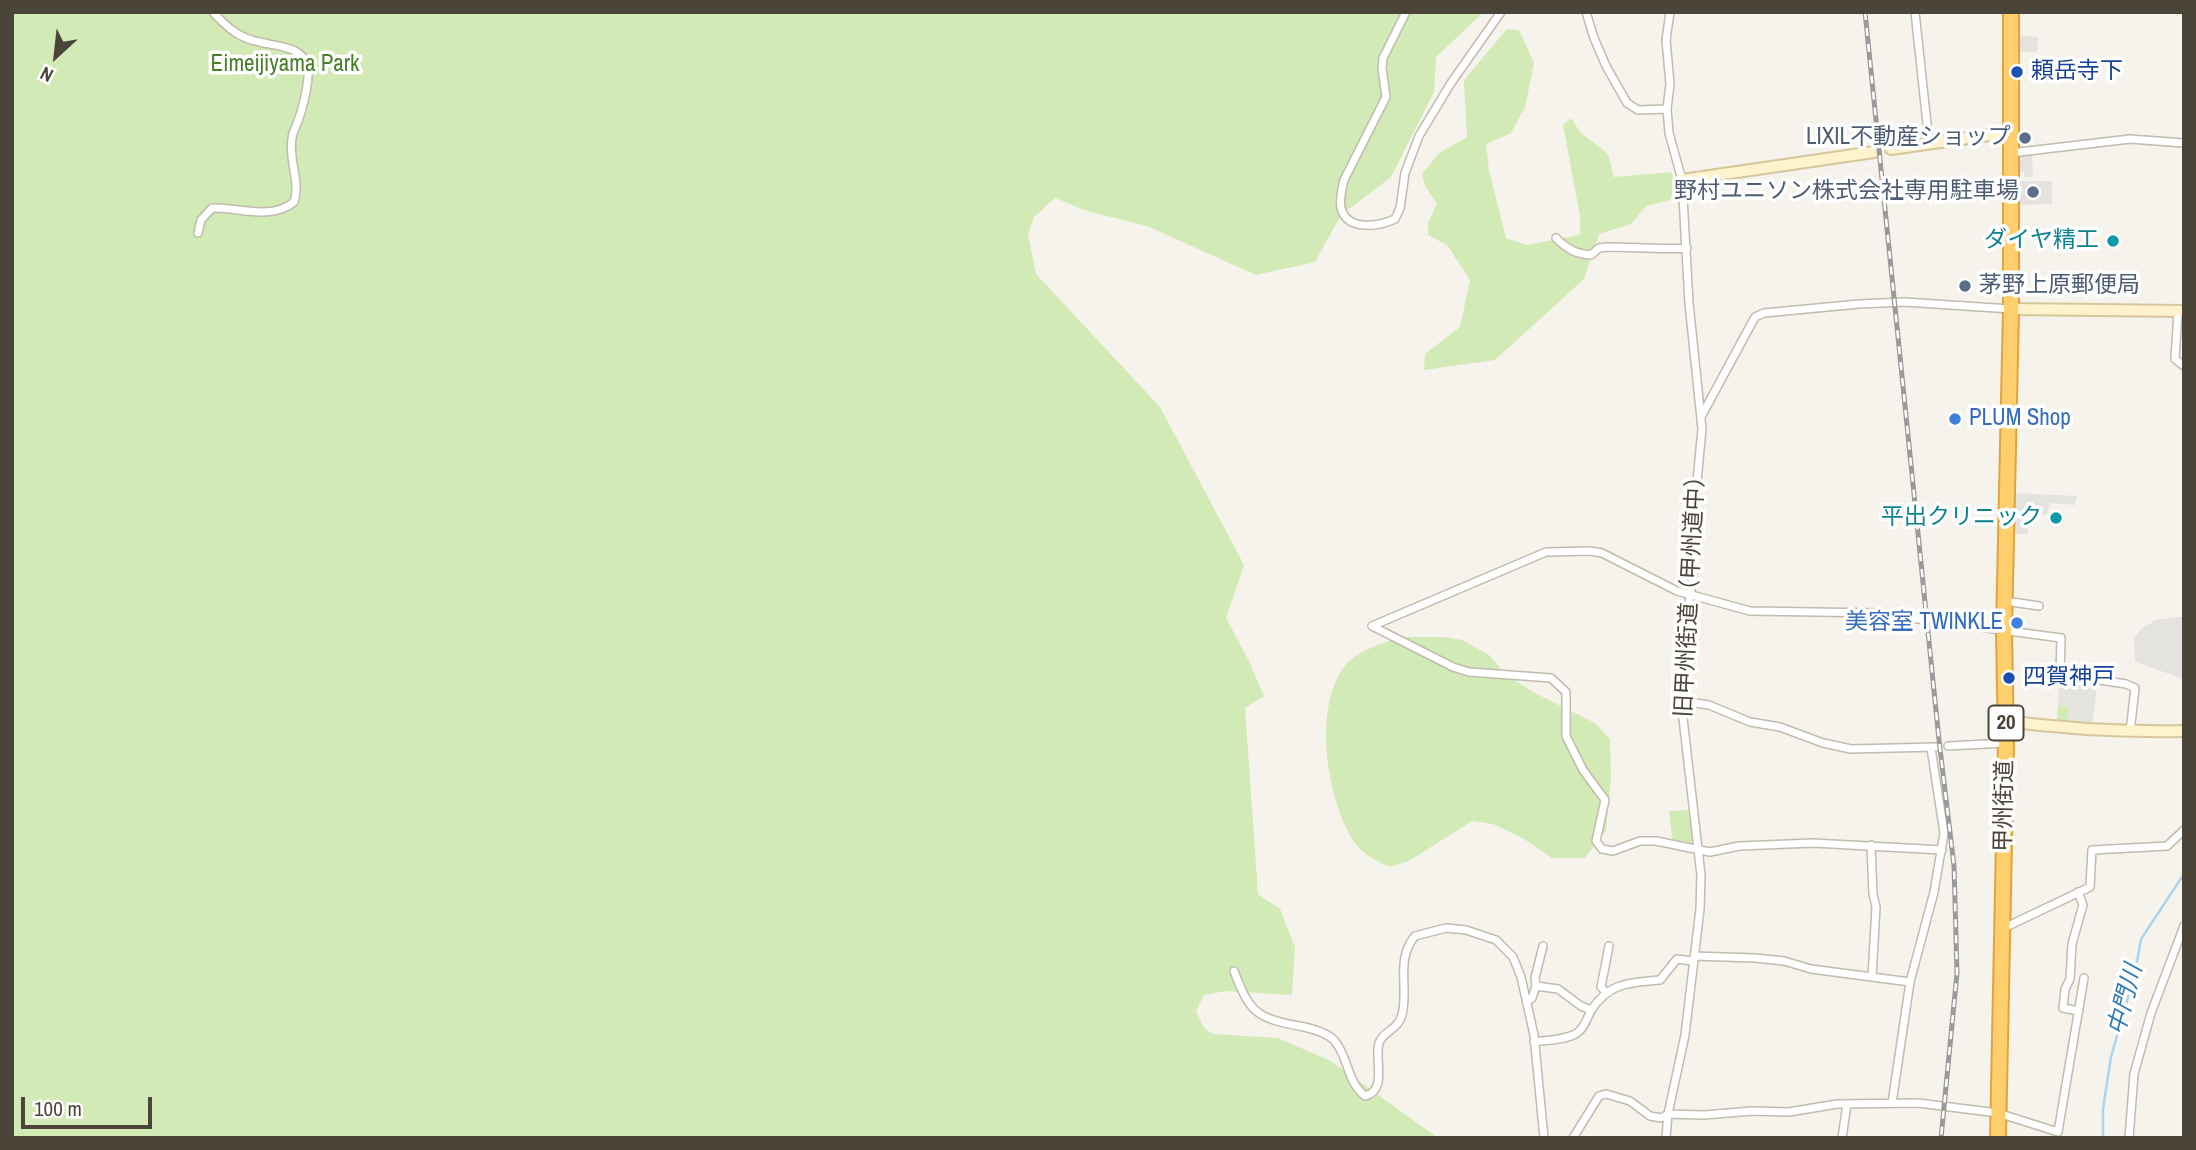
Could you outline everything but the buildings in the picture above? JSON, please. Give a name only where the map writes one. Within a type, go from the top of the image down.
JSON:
[{"type":"highway","name":"甲州街道","points":[[1998,1138],[2006,743],[2004,630],[2011,309],[2011,12]]},
{"type":"street","points":[[198,233],[201,220],[212,208],[245,212],[276,211],[294,202],[296,183],[289,152],[293,130],[299,120],[308,71],[304,57],[293,49],[250,40],[226,26],[213,12]]},
{"type":"street","points":[[1406,12],[1383,58],[1381,68],[1386,97],[1340,193],[1344,215],[1359,225],[1385,224],[1395,219],[1400,208],[1405,173],[1419,136],[1451,83],[1501,12]]},
{"type":"street","points":[[1586,12],[1606,66],[1627,103],[1638,110],[1667,109]]},
{"type":"street","points":[[1670,12],[1665,40],[1670,84],[1667,109],[1669,133],[1682,180],[1689,303],[1702,416]]},
{"type":"street","points":[[1915,12],[1928,144]]},
{"type":"street","points":[[1891,149],[2011,132]]},
{"type":"street","points":[[2011,153],[2130,139],[2184,144]]},
{"type":"street","points":[[1682,180],[1874,152]]},
{"type":"street","points":[[1556,238],[1564,247],[1578,254],[1591,255],[1599,248],[1607,247],[1654,247],[1663,250],[1687,248]]},
{"type":"street","name":"旧甲州街道（甲州道中）","points":[[1666,1138],[1668,1114],[1685,1035],[1700,909],[1701,875],[1696,850],[1693,798],[1681,701],[1683,642],[1693,577],[1692,533],[1702,416],[1755,317],[1764,313],[1904,302],[2011,309]]},
{"type":"street","points":[[2011,309],[2181,311],[2175,359],[2184,366]]},
{"type":"street","points":[[1942,849],[1756,844],[1710,852],[1656,841],[1640,841],[1613,850],[1602,849],[1595,841],[1605,800],[1583,771],[1566,736],[1566,692],[1551,678],[1469,672],[1453,667],[1372,626],[1546,552],[1590,551],[1602,553],[1690,596],[1750,611],[1880,613],[2061,638],[2060,674],[2132,685],[2135,688],[2130,732]]},
{"type":"street","points":[[2005,601],[2039,607]]},
{"type":"street","points":[[1681,701],[1709,705],[1750,722],[1780,726],[1823,743],[1851,749],[1934,748],[1944,833],[1934,892],[1910,982],[1892,1103]]},
{"type":"street","points":[[2006,721],[2064,729],[2184,731]]},
{"type":"street","points":[[1948,746],[2006,743]]},
{"type":"street","points":[[2006,927],[2090,887],[2092,850],[2167,846],[2184,830]]},
{"type":"street","points":[[1871,845],[1876,907],[1872,977]]},
{"type":"street","points":[[2078,892],[2083,905],[2072,944],[2070,979],[2065,989],[2063,1008],[2079,1011]]},
{"type":"street","points":[[2129,1138],[2134,1074],[2151,1013],[2184,926]]},
{"type":"street","points":[[1234,971],[1242,993],[1255,1013],[1270,1020],[1312,1028],[1333,1039],[1342,1053],[1356,1089],[1365,1096],[1371,1095],[1378,1085],[1378,1045],[1382,1037],[1396,1027],[1402,1013],[1405,951],[1415,936],[1446,928],[1466,930],[1496,940],[1513,957],[1528,1001],[1544,1138]]},
{"type":"street","points":[[1528,1001],[1532,998],[1536,986],[1535,978],[1543,946]]},
{"type":"street","points":[[1607,993],[1601,987],[1609,946]]},
{"type":"street","points":[[1534,1042],[1567,1037],[1579,1032],[1591,1010],[1607,993],[1627,983],[1660,980],[1677,959],[1755,958],[1784,961],[1811,969],[1910,982]]},
{"type":"street","points":[[1573,1138],[1599,1096],[1606,1094],[1630,1101],[1650,1116],[1661,1118],[1668,1114],[1789,1112],[1847,1104],[1918,1103],[1998,1113],[2058,1132],[2084,978]]},
{"type":"street","points":[[1536,986],[1558,989],[1591,1010]]},
{"type":"street","points":[[1842,1138],[1847,1104]]},
{"type":"green space","name":"Eimeijiyama Park","points":[[12,12],[1484,12],[1436,57],[1434,92],[1391,177],[1341,215],[1315,262],[1256,275],[1147,226],[1087,211],[1055,198],[1034,217],[1028,234],[1036,274],[1160,407],[1244,565],[1226,618],[1264,696],[1245,708],[1258,894],[1280,909],[1295,947],[1292,995],[1226,991],[1204,995],[1196,1011],[1204,1028],[1213,1034],[1278,1038],[1331,1061],[1438,1138],[12,1138]]},
{"type":"green space","points":[[1507,29],[1519,30],[1534,63],[1525,107],[1511,133],[1486,144],[1489,171],[1506,238],[1527,245],[1580,235],[1580,216],[1563,125],[1571,118],[1580,132],[1608,154],[1614,177],[1672,172],[1675,199],[1646,206],[1631,224],[1599,234],[1584,279],[1495,360],[1424,370],[1425,354],[1460,327],[1470,280],[1447,245],[1428,235],[1428,223],[1437,204],[1425,186],[1422,174],[1438,154],[1467,137],[1464,80]]},
{"type":"green space","points":[[1399,637],[1462,640],[1489,655],[1506,675],[1533,692],[1595,723],[1610,739],[1611,777],[1606,831],[1585,858],[1552,858],[1524,839],[1493,824],[1472,821],[1409,861],[1390,867],[1358,847],[1345,825],[1331,781],[1327,756],[1328,708],[1334,686],[1348,662],[1362,652]]},
{"type":"green space","points":[[2058,705],[2069,706],[2068,722],[2057,721]]},
{"type":"green space","points":[[1691,810],[1693,845],[1673,843],[1669,811]]},
{"type":"shaded area","points":[[2016,35],[2038,37],[2037,52],[2017,52]]},
{"type":"shaded area","points":[[2032,155],[2033,177],[2024,177],[2024,172],[2014,172],[2013,156]]},
{"type":"shaded area","name":"野村ユニソン株式会社専用駐車場","points":[[2014,181],[2052,181],[2052,204],[2014,205]]},
{"type":"shaded area","points":[[2013,493],[2077,496],[2075,505],[2050,503],[2047,515],[2029,516],[2028,534],[2011,534]]},
{"type":"shaded area","points":[[2184,617],[2184,679],[2135,662],[2134,638],[2141,629],[2156,620]]},
{"type":"shaded area","points":[[2059,682],[2097,688],[2092,726],[2068,722],[2069,706],[2058,705]]},
{"type":"waterway","name":"中門川","points":[[2103,1138],[2103,1109],[2111,1057],[2135,973],[2141,939],[2184,874]]},
{"type":"railway","points":[[1865,12],[1954,866],[1957,973],[1941,1138]]},
{"type":"place","name":"頼岳寺下","points":[[2017,72]]},
{"type":"place","name":"LIXIL不動産ショップ","points":[[2025,138]]},
{"type":"place","name":"野村ユニソン株式会社専用駐車場","points":[[2033,192]]},
{"type":"place","name":"ダイヤ精工","points":[[2113,241]]},
{"type":"place","name":"茅野上原郵便局","points":[[1965,286]]},
{"type":"place","name":"PLUM Shop","points":[[1955,419]]},
{"type":"place","name":"平出クリニック","points":[[2056,518]]},
{"type":"place","name":"美容室 TWINKLE","points":[[2017,623]]},
{"type":"place","name":"四賀神戸","points":[[2009,678]]}]
